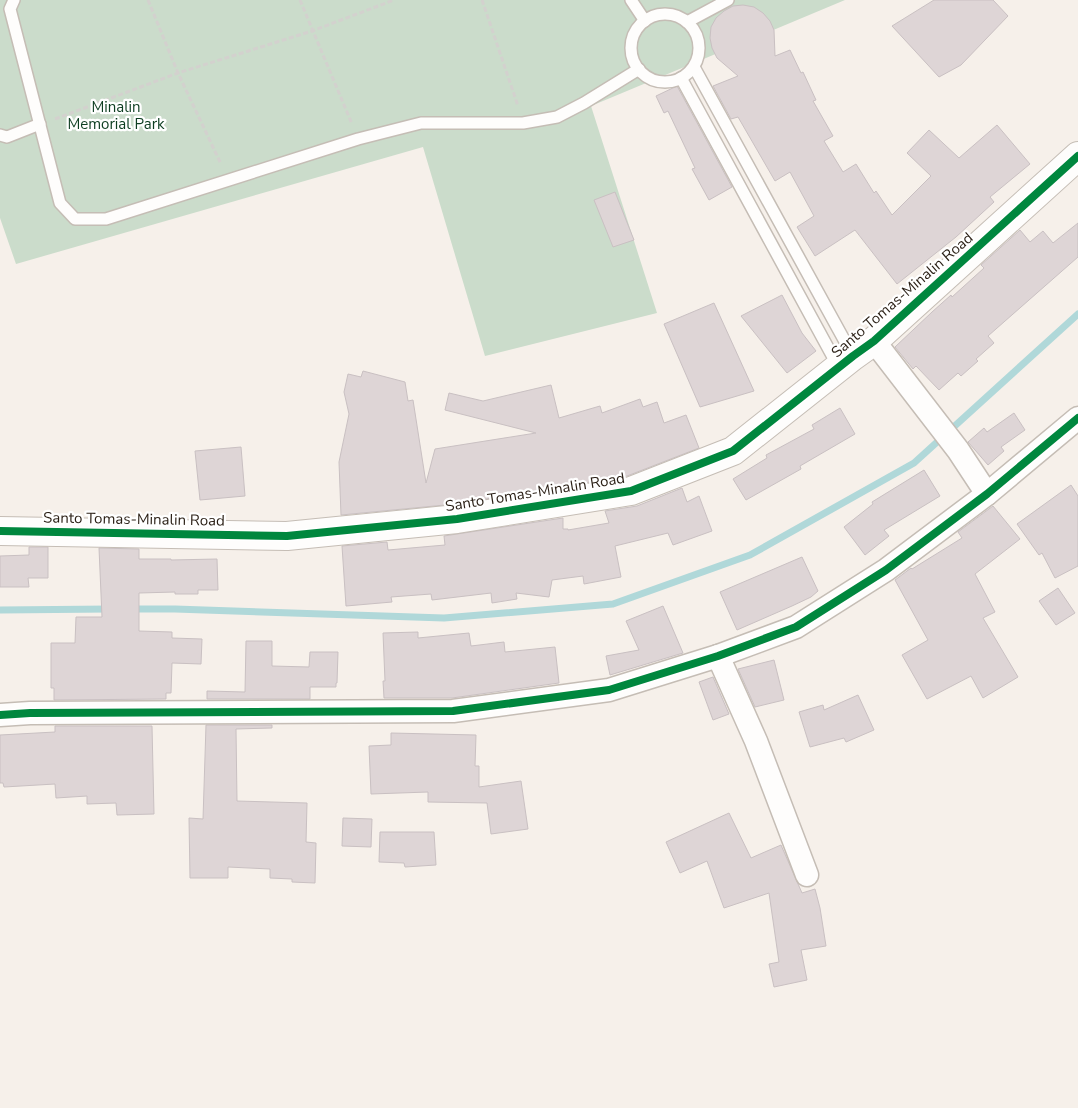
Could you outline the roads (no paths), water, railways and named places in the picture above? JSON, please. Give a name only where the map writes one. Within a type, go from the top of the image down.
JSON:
[{"type":"street","name":"Santo Tomas-Minalin Road","points":[[0,530],[287,536],[457,519],[631,491],[733,451],[855,355],[1078,156]]},
{"type":"street","points":[[855,355],[926,407],[958,450],[987,494]]},
{"type":"street","points":[[0,715],[30,713],[453,711],[609,690],[718,656],[796,627],[886,570],[987,494],[1078,418]]},
{"type":"street","points":[[718,656],[756,741],[807,876]]},
{"type":"lane","points":[[14,0],[10,8],[60,203],[75,219],[106,219],[358,138],[421,123],[523,122],[557,117],[584,103],[639,69]]},
{"type":"lane","points":[[631,0],[645,21]]},
{"type":"lane","points":[[687,22],[728,0]]},
{"type":"lane","points":[[666,14],[677,16],[687,22],[695,31],[699,43],[698,56],[694,67],[681,78],[663,82],[654,80],[639,69],[633,57],[632,44],[636,31],[645,21],[655,16],[666,14]]},
{"type":"lane","points":[[694,67],[855,355]]},
{"type":"lane","points":[[681,78],[855,355]]},
{"type":"lane","points":[[0,135],[7,137],[40,124]]},
{"type":"waterway","points":[[130,609],[444,618],[613,604],[750,555],[914,463],[1078,314]]},
{"type":"waterway","points":[[0,610],[110,609]]},
{"type":"park label","name":"Minalin Memorial Park","points":[[116,116]]}]
